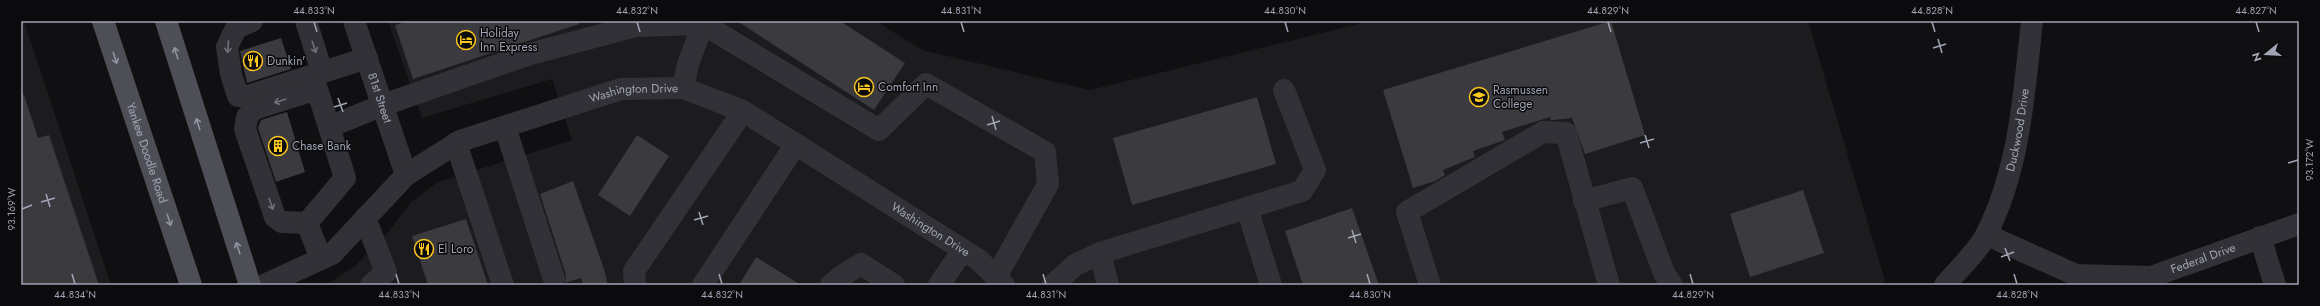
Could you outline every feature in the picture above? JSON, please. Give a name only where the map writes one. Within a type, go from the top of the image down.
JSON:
[{"type":"main road","name":"Yankee Doodle Road","points":[[103,21],[191,285]]},
{"type":"main road","points":[[166,21],[250,285]]},
{"type":"street","points":[[252,21],[236,28],[228,41],[231,74],[238,96],[248,96],[320,81]]},
{"type":"street","points":[[306,21],[329,127],[345,178],[307,223]]},
{"type":"street","name":"81st Street","points":[[354,21],[406,175]]},
{"type":"street","name":"Duckwood Drive","points":[[1987,235],[2004,190],[2018,139],[2032,21]]},
{"type":"street","points":[[329,127],[383,106],[530,54],[627,28],[702,22],[879,130],[926,84],[1045,152],[1048,184],[1000,281]]},
{"type":"street","points":[[684,88],[688,64],[702,22]]},
{"type":"street","points":[[307,223],[282,222],[275,217],[245,129],[246,117],[254,109],[320,81],[367,58]]},
{"type":"street","name":"Washington Drive","points":[[264,285],[332,254],[406,175],[456,143],[621,89],[684,88],[743,111],[979,260],[1000,281]]},
{"type":"street","points":[[1053,285],[1075,265],[1100,253],[1302,191],[1315,170],[1284,90]]},
{"type":"street","points":[[635,285],[634,272],[743,111]]},
{"type":"street","points":[[505,127],[554,279]]},
{"type":"street","points":[[1430,285],[1407,212],[1542,132],[1566,133],[1584,202],[1609,285]]},
{"type":"street","points":[[456,143],[503,285]]},
{"type":"street","points":[[703,285],[796,144]]},
{"type":"street","points":[[1584,202],[1632,188],[1664,273],[1672,285]]},
{"type":"street","points":[[1247,208],[1271,285]]},
{"type":"street","points":[[365,218],[382,281]]},
{"type":"street","points":[[307,223],[321,259]]},
{"type":"street","name":"Federal Drive","points":[[1987,235],[2076,275],[2109,281],[2151,277],[2299,224]]},
{"type":"street","points":[[1945,285],[1987,235]]},
{"type":"street","points":[[2260,237],[2275,285]]},
{"type":"street","points":[[939,285],[963,250]]},
{"type":"street","points":[[1100,253],[1108,285]]},
{"type":"street","points":[[831,285],[840,277],[861,264],[894,285]]},
{"type":"shaded area","points":[[21,21],[24,21],[111,285],[21,285]]},
{"type":"shaded area","points":[[388,21],[876,21],[922,50],[1090,90],[1370,21],[1808,21],[1885,281],[1881,285],[326,285],[355,266],[389,231],[411,202],[438,182],[572,140],[552,79],[422,118]]},
{"type":"building","name":"Holiday Inn Express","points":[[409,21],[579,21],[579,24],[413,79],[395,25]]},
{"type":"building","name":"Comfort Inn","points":[[737,21],[840,21],[905,63],[874,110]]},
{"type":"building","points":[[1611,21],[1645,135],[1585,154],[1572,118],[1551,120],[1550,117],[1502,132],[1505,140],[1473,151],[1475,157],[1443,170],[1445,175],[1435,181],[1413,188],[1383,90]]},
{"type":"building","points":[[281,38],[291,69],[247,83],[240,51]]},
{"type":"building","points":[[21,95],[24,95],[38,138],[49,135],[99,285],[21,285]]},
{"type":"building","points":[[1257,97],[1276,164],[1132,205],[1113,138]]},
{"type":"building","name":"Chase Bank","points":[[287,112],[305,172],[276,182],[258,128],[261,120]]},
{"type":"building","points":[[637,135],[669,156],[630,216],[598,195]]},
{"type":"building","points":[[573,181],[604,269],[608,285],[583,285],[581,278],[565,283],[566,275],[540,194]]},
{"type":"building","points":[[1803,190],[1824,253],[1750,277],[1730,214]]},
{"type":"building","points":[[1352,208],[1379,285],[1303,285],[1285,231]]},
{"type":"building","points":[[466,219],[488,285],[428,285],[412,236]]},
{"type":"building","points":[[756,257],[801,285],[739,285]]},
{"type":"place","name":"Holiday Inn Express","points":[[466,40]]},
{"type":"place","name":"Dunkin'","points":[[253,61]]},
{"type":"place","name":"Comfort Inn","points":[[864,87]]},
{"type":"place","name":"Rasmussen College","points":[[1479,97]]},
{"type":"place","name":"Chase Bank","points":[[278,146]]},
{"type":"place","name":"El Loro","points":[[424,249]]}]
